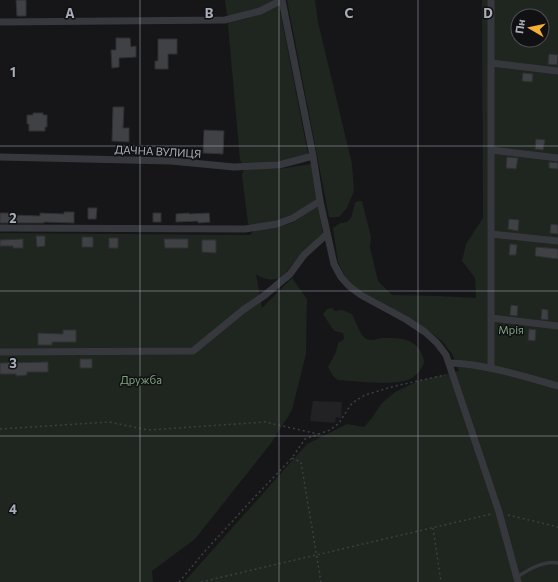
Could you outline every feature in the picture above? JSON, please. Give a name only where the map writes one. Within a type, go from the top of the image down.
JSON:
[{"type":"street","points":[[0,22],[225,20],[260,11],[282,0],[313,156],[320,201],[334,264],[341,277],[349,286],[361,295],[407,320],[425,332],[437,343],[446,355],[499,512],[517,580]]},
{"type":"street","points":[[490,0],[491,368]]},
{"type":"street","points":[[491,64],[558,72]]},
{"type":"street","points":[[491,150],[558,158]]},
{"type":"street","name":"ДАЧНА ВУЛИЦЯ","points":[[0,157],[171,161],[234,167],[279,165],[313,156]]},
{"type":"street","points":[[0,228],[245,229],[277,224],[293,218],[320,201]]},
{"type":"street","points":[[0,352],[193,351],[290,274],[304,255],[327,234]]},
{"type":"street","points":[[491,234],[558,242]]},
{"type":"street","points":[[491,318],[558,326]]},
{"type":"street","points":[[449,363],[491,368],[558,386]]},
{"type":"lane","points":[[517,580],[535,566],[554,562],[558,563]]},
{"type":"path","points":[[179,582],[206,550],[292,458],[305,439],[330,430],[339,423],[352,404],[365,396],[395,386],[452,373]]},
{"type":"path","points":[[0,430],[109,422],[148,430],[265,422],[318,434]]},
{"type":"path","points":[[292,458],[302,462],[321,582]]},
{"type":"path","points":[[201,582],[499,512],[558,527]]},
{"type":"path","points":[[433,528],[441,582]]},
{"type":"shaded area","points":[[313,401],[342,402],[341,418],[336,417],[335,423],[310,421]]},
{"type":"green space","points":[[225,0],[276,0],[259,8],[230,16],[227,15]]},
{"type":"green space","points":[[287,0],[315,0],[318,22],[352,164],[354,191],[347,208],[339,217],[329,217]]},
{"type":"green space","name":"Мрія","points":[[482,0],[558,0],[558,582],[184,582],[307,444],[347,424],[364,427],[382,403],[395,392],[418,381],[459,371],[452,354],[441,340],[415,321],[352,285],[344,275],[338,262],[333,228],[340,223],[347,222],[351,218],[355,203],[362,201],[371,237],[370,247],[378,281],[392,295],[476,298],[475,278],[462,261],[466,244],[483,218]]},
{"type":"green space","points":[[279,5],[308,154],[279,162],[244,164],[240,160],[228,25],[229,23],[248,18]]},
{"type":"green space","points":[[311,164],[317,199],[292,215],[276,221],[250,225],[248,224],[242,175],[245,169],[279,169]]},
{"type":"green space","name":"Дружба","points":[[318,206],[323,234],[302,253],[280,279],[268,279],[256,274],[262,308],[292,278],[307,299],[306,354],[292,410],[272,442],[195,539],[152,571],[153,582],[0,582],[0,233],[250,235],[253,231],[273,227],[276,228],[294,222]]},
{"type":"green space","points":[[332,308],[335,311],[342,310],[352,314],[361,333],[367,339],[399,338],[416,345],[424,360],[420,370],[410,379],[401,382],[383,383],[338,380],[333,376],[328,367],[336,352],[338,343],[344,339],[343,333],[334,331],[323,314],[327,309]]},
{"type":"building","points":[[16,0],[26,0],[26,16],[17,16]]},
{"type":"building","points":[[116,38],[130,38],[131,47],[136,46],[136,57],[119,58],[119,67],[112,68],[111,50],[116,50]]},
{"type":"building","points":[[158,39],[177,39],[177,54],[168,54],[168,69],[155,69],[155,61],[158,61]]},
{"type":"building","points":[[549,54],[558,55],[557,65],[548,64]]},
{"type":"building","points":[[523,73],[533,74],[532,82],[522,81]]},
{"type":"building","points":[[113,107],[124,107],[123,128],[129,128],[129,142],[112,141]]},
{"type":"building","points":[[33,113],[43,113],[43,115],[47,115],[47,127],[45,127],[45,131],[29,131],[27,115],[33,115]]},
{"type":"building","points":[[204,130],[224,131],[223,154],[203,153]]},
{"type":"building","points":[[536,139],[545,140],[543,150],[535,149]]},
{"type":"building","points":[[507,157],[518,158],[516,169],[506,168]]},
{"type":"building","points":[[549,162],[558,163],[558,169],[549,168]]},
{"type":"building","points":[[88,208],[97,208],[96,219],[88,219]]},
{"type":"building","points":[[64,212],[74,212],[74,223],[0,223],[0,213],[10,213],[10,215],[40,216],[40,213],[64,214]]},
{"type":"building","points":[[153,213],[161,213],[161,222],[153,222]]},
{"type":"building","points":[[209,213],[210,222],[176,222],[176,214]]},
{"type":"building","points":[[509,219],[519,220],[518,231],[508,229]]},
{"type":"building","points":[[551,224],[558,225],[558,234],[550,233]]},
{"type":"building","points":[[36,236],[45,236],[45,246],[37,247]]},
{"type":"building","points":[[82,237],[93,237],[93,247],[82,247]]},
{"type":"building","points":[[109,238],[118,238],[118,248],[109,248]]},
{"type":"building","points":[[23,239],[23,248],[0,246],[0,240]]},
{"type":"building","points":[[164,239],[188,239],[188,248],[165,248]]},
{"type":"building","points":[[202,240],[216,240],[216,253],[202,252]]},
{"type":"building","points":[[510,244],[517,245],[516,255],[509,255]]},
{"type":"building","points":[[536,247],[558,249],[558,259],[535,256]]},
{"type":"building","points":[[511,305],[518,306],[517,316],[510,315]]},
{"type":"building","points":[[542,309],[548,310],[548,320],[541,319]]},
{"type":"building","points":[[529,329],[536,330],[535,341],[528,340]]},
{"type":"building","points":[[63,330],[76,330],[76,342],[52,342],[52,345],[38,345],[38,333],[63,334]]},
{"type":"building","points":[[80,359],[92,359],[92,368],[80,368]]},
{"type":"building","points":[[48,362],[48,372],[27,372],[27,375],[16,376],[16,374],[0,374],[0,363]]}]
